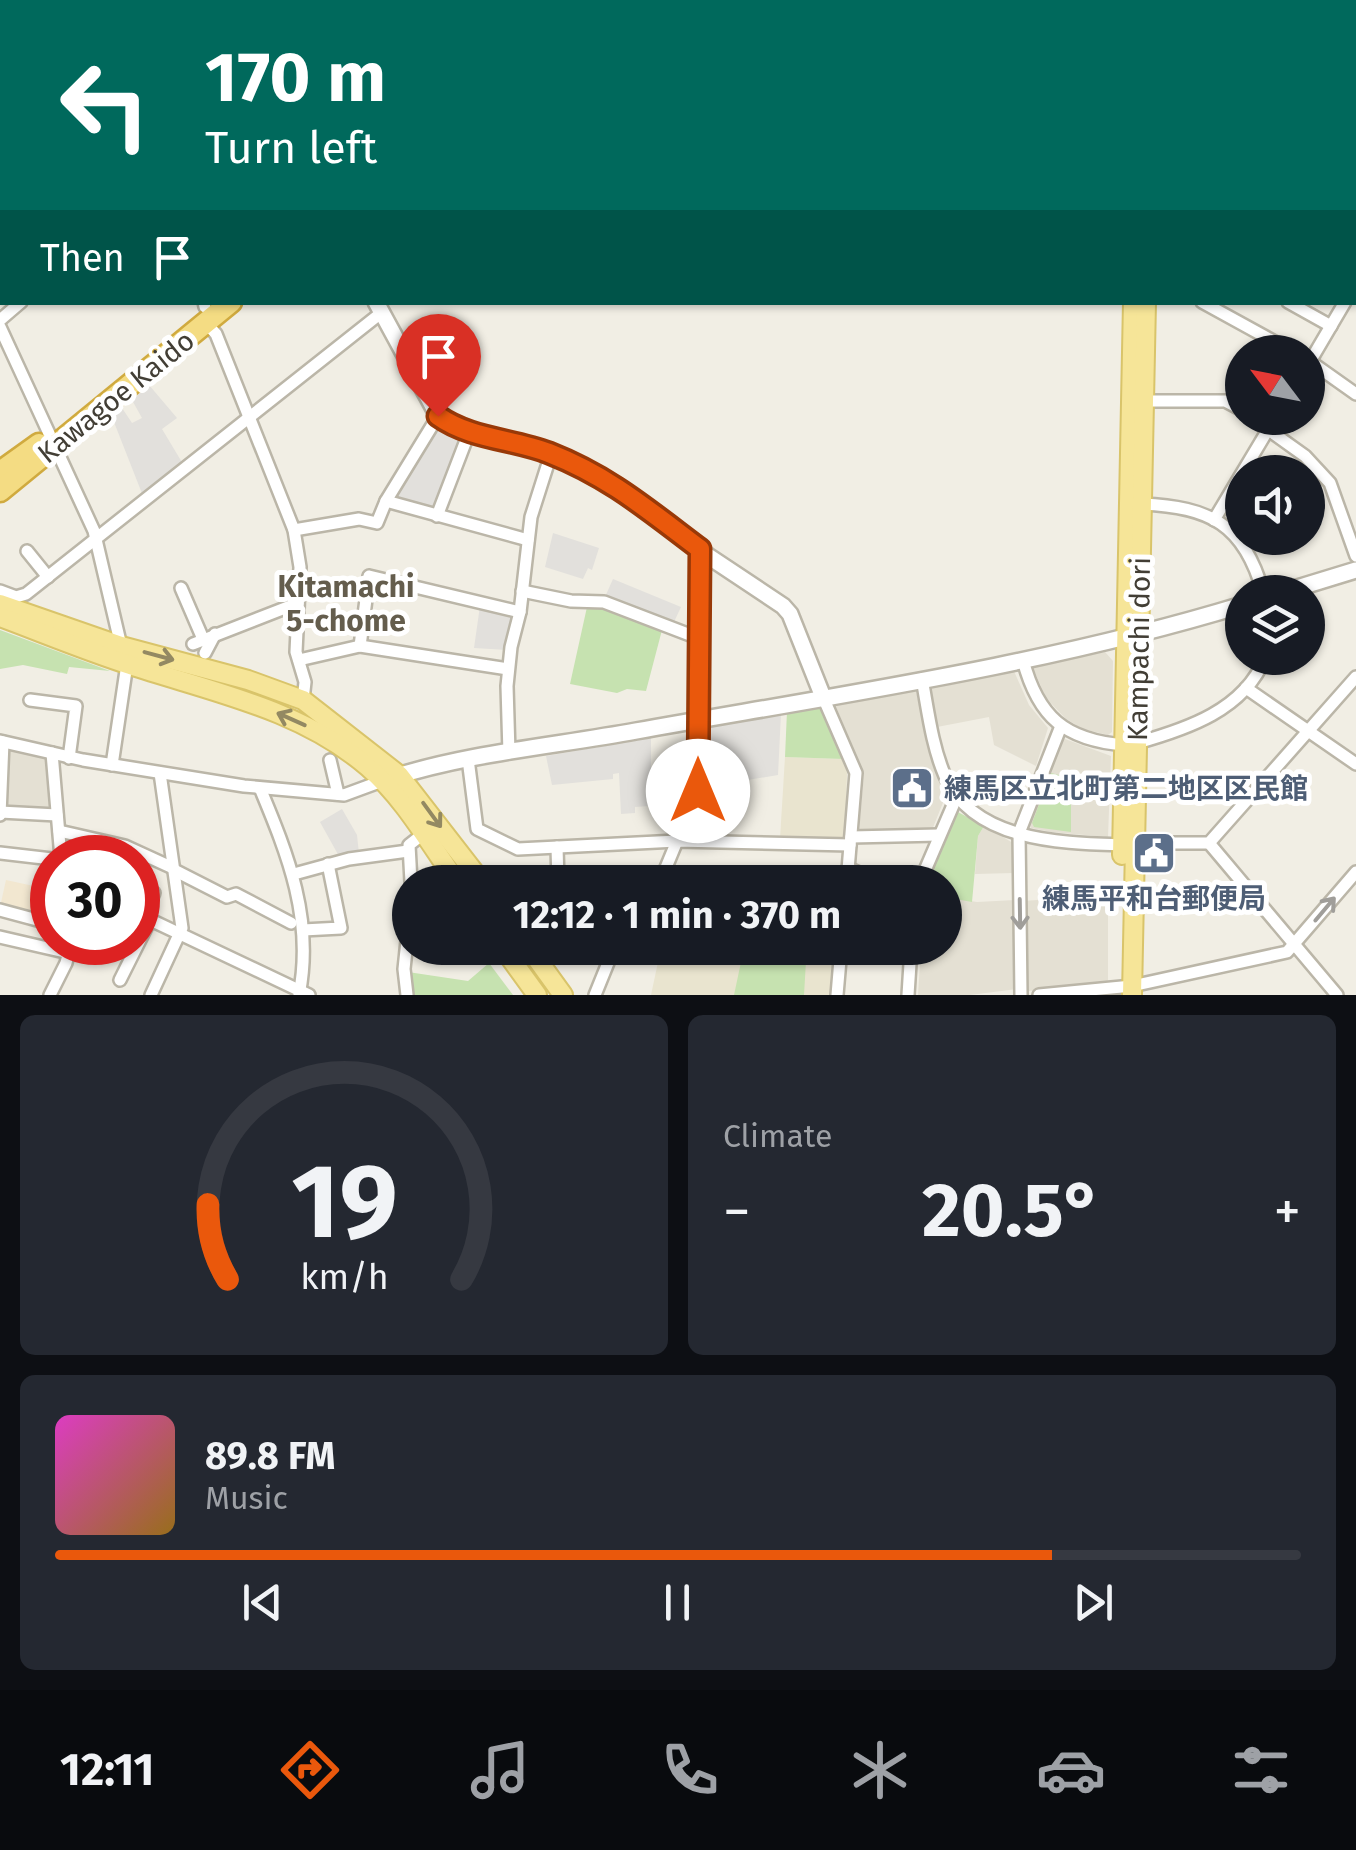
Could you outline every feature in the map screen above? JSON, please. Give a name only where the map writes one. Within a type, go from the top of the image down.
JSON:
[{"type":"highway","name":"Kawagoe Kaido","points":[[0,492],[52,442],[207,309]]},
{"type":"highway","name":"Kawagoe Kaido","points":[[0,472],[52,442]]},
{"type":"main road","name":"Kampachi dori","points":[[1126,991],[1133,305]]},
{"type":"main road","name":"Kampachi dori","points":[[1132,637],[1142,504],[1146,305]]},
{"type":"main road","points":[[0,604],[120,646],[248,680],[303,700],[391,778],[467,865]]},
{"type":"main road","points":[[0,616],[293,720],[335,743],[391,778],[445,865]]},
{"type":"main road","points":[[515,965],[537,995]]},
{"type":"main road","points":[[541,965],[563,995]]},
{"type":"street","points":[[18,305],[0,323],[96,539],[120,646]]},
{"type":"street","points":[[1208,305],[1263,335]]},
{"type":"street","points":[[1293,305],[1330,326]]},
{"type":"street","points":[[1324,335],[1343,305]]},
{"type":"street","points":[[0,591],[21,597],[249,417],[378,308],[438,416],[470,430],[551,454],[611,482],[787,609],[856,773],[848,865]]},
{"type":"street","points":[[207,309],[294,530],[300,567],[296,652],[305,682],[303,700]]},
{"type":"street","points":[[1325,373],[1356,394]]},
{"type":"street","points":[[1144,401],[1225,402]]},
{"type":"street","points":[[294,530],[360,519],[376,523],[438,416]]},
{"type":"street","points":[[438,516],[470,430]]},
{"type":"street","points":[[1214,520],[1265,435]]},
{"type":"street","points":[[1284,435],[1330,483],[1356,556]]},
{"type":"street","points":[[508,753],[508,669],[520,612],[531,516],[551,454]]},
{"type":"street","points":[[386,501],[528,540]]},
{"type":"street","points":[[1142,504],[1187,508],[1214,520],[1247,548],[1257,575]]},
{"type":"street","points":[[698,840],[700,549]]},
{"type":"street","points":[[27,551],[48,576]]},
{"type":"street","points":[[1325,579],[1356,570]]},
{"type":"street","points":[[360,646],[369,576],[520,612]]},
{"type":"street","points":[[182,588],[205,653]]},
{"type":"street","points":[[522,591],[571,601],[604,602],[698,638]]},
{"type":"street","points":[[203,639],[298,603]]},
{"type":"street","points":[[57,815],[0,814],[1,741],[69,758],[160,773],[260,788],[338,794],[468,758],[1023,660],[1132,637],[1225,610]]},
{"type":"street","points":[[299,660],[360,646],[508,669]]},
{"type":"street","points":[[1023,660],[1034,696],[1060,726],[1088,740],[1131,744],[1194,726],[1246,688],[1254,675]]},
{"type":"street","points":[[112,765],[127,664]]},
{"type":"street","points":[[922,679],[940,761],[956,796],[981,817],[1019,833],[1069,843],[1129,844],[1208,843],[1356,677]]},
{"type":"street","points":[[1246,688],[1356,764]]},
{"type":"street","points":[[30,700],[76,706],[69,758]]},
{"type":"street","points":[[1021,995],[1019,833],[1060,726]]},
{"type":"street","points":[[52,754],[59,835]]},
{"type":"street","points":[[468,758],[477,829],[518,849],[698,840],[850,841],[939,835]]},
{"type":"street","points":[[330,760],[338,794]]},
{"type":"street","points":[[151,995],[181,934],[160,773]]},
{"type":"street","points":[[260,788],[294,874],[303,994]]},
{"type":"street","points":[[927,865],[956,796]]},
{"type":"street","points":[[59,831],[72,835]]},
{"type":"street","points":[[409,865],[410,845],[423,834]]},
{"type":"street","points":[[667,865],[677,841]]},
{"type":"street","points":[[1208,843],[1338,995]]},
{"type":"street","points":[[557,847],[558,865]]},
{"type":"street","points":[[294,874],[328,864],[408,851]]},
{"type":"street","points":[[0,853],[30,856]]},
{"type":"street","points":[[160,867],[173,869],[227,897],[236,894],[297,927],[341,928],[328,864]]},
{"type":"street","points":[[1039,995],[1126,991],[1287,952],[1356,872]]},
{"type":"street","points":[[0,910],[30,918]]},
{"type":"street","points":[[160,924],[303,994]]},
{"type":"street","points":[[0,937],[30,942]]},
{"type":"street","points":[[50,995],[63,965]]},
{"type":"street","points":[[120,980],[125,965]]},
{"type":"street","points":[[404,965],[406,995]]},
{"type":"street","points":[[595,995],[607,965]]},
{"type":"street","points":[[838,995],[841,965]]},
{"type":"street","points":[[908,995],[910,965]]},
{"type":"shaded area","points":[[149,385],[177,418],[162,429],[183,464],[143,496],[112,417],[122,408],[132,423],[142,418],[132,400]]},
{"type":"shaded area","points":[[438,427],[462,438],[432,511],[393,497]]},
{"type":"shaded area","points":[[553,533],[599,548],[592,570],[588,568],[583,579],[545,567]]},
{"type":"shaded area","points":[[613,579],[681,607],[673,624],[605,597]]},
{"type":"shaded area","points":[[480,606],[514,615],[507,650],[474,648]]},
{"type":"shaded area","points":[[1105,652],[1113,661],[1112,732],[1108,735],[1083,729],[1066,719],[1046,698],[1033,668]]},
{"type":"shaded area","points":[[1013,669],[1029,705],[1048,728],[1036,766],[994,745],[989,717],[937,727],[928,685]]},
{"type":"shaded area","points":[[911,688],[916,691],[933,766],[946,795],[932,830],[859,832],[864,773],[836,707],[839,702]]},
{"type":"shaded area","points":[[781,713],[778,775],[706,787],[702,783],[704,728]]},
{"type":"shaded area","points":[[651,738],[651,781],[662,782],[663,805],[635,807],[635,813],[621,814],[619,773],[613,774],[613,779],[552,785],[546,756]]},
{"type":"shaded area","points":[[1065,739],[1111,756],[1108,837],[1051,832],[1031,828],[1029,824]]},
{"type":"shaded area","points":[[5,745],[47,755],[53,813],[2,809]]},
{"type":"shaded area","points":[[785,757],[843,759],[847,773],[845,837],[841,840],[780,839]]},
{"type":"shaded area","points":[[342,809],[357,835],[359,854],[340,858],[320,822]]},
{"type":"shaded area","points":[[984,826],[1013,843],[1014,873],[975,874],[978,836]]},
{"type":"shaded area","points":[[6,880],[30,885],[30,914],[0,907]]},
{"type":"shaded area","points":[[1108,895],[1108,980],[1103,986],[1029,991],[1025,988],[1023,901]]},
{"type":"shaded area","points":[[962,900],[1015,900],[1017,989],[970,995],[918,995],[920,965],[962,965]]},
{"type":"shaded area","points":[[657,965],[832,965],[830,995],[651,995]]},
{"type":"green space","points":[[587,607],[604,608],[662,630],[646,691],[627,689],[617,693],[570,684]]},
{"type":"green space","points":[[0,630],[110,671],[69,667],[67,674],[23,665],[0,669]]},
{"type":"green space","points":[[820,706],[843,759],[785,757],[787,711]]},
{"type":"green space","points":[[1051,773],[1071,778],[1071,832],[1034,827],[1032,823]]},
{"type":"green space","points":[[956,811],[984,826],[978,836],[972,902],[962,900],[962,865],[935,865]]},
{"type":"green space","points":[[490,965],[513,995],[411,995],[408,972],[468,981]]},
{"type":"green space","points":[[740,965],[806,965],[804,995],[734,995]]},
{"type":"place","name":"練馬区立北町第二地区区民館","points":[[912,788]]},
{"type":"place","name":"練馬平和台郵便局","points":[[1154,853]]},
{"type":"district","name":"Kitamachi 5-chome","points":[[346,604]]},
{"type":"route","points":[[438,416],[447,423],[543,450],[606,479],[700,549],[698,791]]}]
